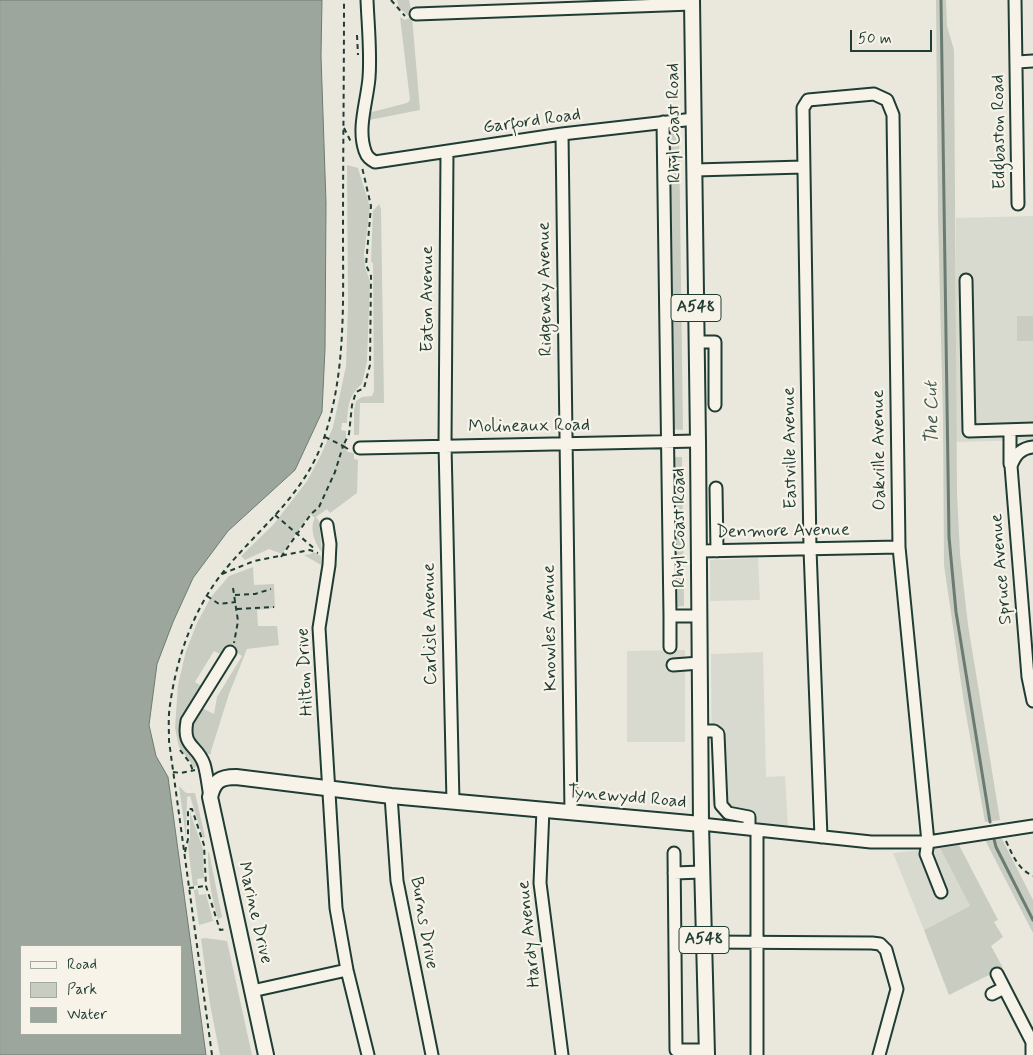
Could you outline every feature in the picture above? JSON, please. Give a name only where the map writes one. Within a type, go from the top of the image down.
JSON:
[{"type":"main road","name":"Rhyl Coast Road","points":[[692,2],[701,824],[706,1052]]},
{"type":"main road","name":"Tynewydd Road","points":[[210,797],[212,788],[217,781],[223,778],[236,777],[391,796],[701,824]]},
{"type":"main road","name":"Marine Drive","points":[[210,797],[266,1055]]},
{"type":"street","name":"Garford Road","points":[[367,0],[369,77],[362,125],[365,151],[368,158],[375,162],[562,134],[694,119]]},
{"type":"street","name":"Edgbaston Road","points":[[1016,0],[1018,204]]},
{"type":"street","points":[[416,14],[692,2]]},
{"type":"street","points":[[1017,62],[1033,61]]},
{"type":"street","name":"Oakville Avenue","points":[[847,96],[874,94],[888,100],[893,114],[899,547],[928,842],[926,854],[941,892]]},
{"type":"street","name":"Eastville Avenue","points":[[821,837],[810,549],[803,108],[808,100],[847,96]]},
{"type":"street","points":[[663,122],[669,442],[670,647]]},
{"type":"street","name":"Ridgeway Avenue","points":[[562,134],[566,444]]},
{"type":"street","name":"Eaton Avenue","points":[[445,445],[447,152]]},
{"type":"street","points":[[695,170],[804,167]]},
{"type":"street","points":[[966,280],[970,432],[1033,429]]},
{"type":"street","points":[[697,342],[715,342],[715,405]]},
{"type":"street","name":"Spruce Avenue","points":[[1010,430],[1010,466],[1028,677],[1033,701]]},
{"type":"street","name":"Molineaux Road","points":[[360,448],[698,441]]},
{"type":"street","name":"Knowles Avenue","points":[[566,444],[571,812]]},
{"type":"street","name":"Carlisle Avenue","points":[[445,445],[453,802]]},
{"type":"street","points":[[1010,466],[1014,458],[1024,449],[1033,447]]},
{"type":"street","points":[[716,488],[717,551]]},
{"type":"street","name":"Hilton Drive","points":[[326,525],[335,545],[330,558],[319,628],[336,908],[347,970],[368,1055]]},
{"type":"street","name":"Denmore Avenue","points":[[699,551],[899,547]]},
{"type":"street","points":[[670,616],[699,616]]},
{"type":"street","points":[[210,797],[204,763],[199,754],[191,747],[185,732],[187,721],[230,652]]},
{"type":"street","points":[[673,664],[700,663]]},
{"type":"street","points":[[700,731],[714,731],[718,734],[721,806],[728,813],[749,817],[753,830],[758,942],[757,1055]]},
{"type":"street","name":"Burns Drive","points":[[391,796],[397,881],[432,1055]]},
{"type":"street","name":"Hardy Avenue","points":[[543,809],[540,883],[562,1055]]},
{"type":"street","name":"Tynewydd Road","points":[[701,824],[871,842],[928,842],[1033,826]]},
{"type":"street","points":[[674,853],[676,1050],[706,1052]]},
{"type":"street","points":[[674,873],[702,872]]},
{"type":"street","points":[[704,942],[880,944],[886,950],[897,989],[879,1055]]},
{"type":"street","points":[[252,991],[347,970]]},
{"type":"street","points":[[997,974],[1032,1042],[1032,1055]]},
{"type":"street","points":[[992,994],[1004,988]]},
{"type":"path","points":[[212,1055],[169,741],[170,707],[181,650],[200,606],[222,574],[296,492],[313,464],[325,437],[336,398],[342,329],[344,0]]},
{"type":"path","points":[[391,0],[408,17],[416,14]]},
{"type":"path","points":[[281,557],[311,514],[319,507],[349,434],[354,397],[356,392],[364,388],[370,365],[371,276],[366,265],[371,206],[362,164]]},
{"type":"path","points":[[325,437],[344,446]]},
{"type":"path","points":[[275,514],[317,552]]},
{"type":"path","points":[[222,574],[254,561],[310,550],[330,558]]},
{"type":"path","points":[[230,652],[238,630],[238,609],[233,588]]},
{"type":"path","points":[[235,596],[255,594],[272,589]]},
{"type":"path","points":[[207,596],[219,604],[236,602]]},
{"type":"path","points":[[238,609],[274,607]]},
{"type":"path","points":[[173,772],[191,772]]},
{"type":"path","points":[[184,855],[188,839],[188,809],[192,809],[204,845],[206,886],[220,930],[238,926]]},
{"type":"path","points":[[1001,831],[1019,867],[1033,876]]},
{"type":"path","points":[[189,888],[206,886]]},
{"type":"shaded area","points":[[1033,216],[1033,440],[956,442],[956,218]]},
{"type":"shaded area","points":[[758,558],[760,600],[710,601],[710,560]]},
{"type":"shaded area","points":[[685,650],[685,742],[627,742],[627,651]]},
{"type":"shaded area","points":[[763,652],[766,777],[785,776],[788,826],[723,818],[715,809],[712,801],[711,654]]},
{"type":"shaded area","points":[[940,848],[970,906],[924,930],[893,853]]},
{"type":"green space","points":[[397,0],[409,0],[412,15],[409,16],[399,8]]},
{"type":"green space","points":[[936,0],[946,0],[947,26],[954,50],[957,493],[960,554],[968,625],[1000,820],[985,822],[964,703],[944,565]]},
{"type":"green space","points":[[400,17],[405,20],[412,17],[420,110],[369,120],[369,114],[372,112],[407,103],[410,100]]},
{"type":"green space","points":[[669,133],[679,133],[683,430],[672,429]]},
{"type":"green space","points":[[347,165],[358,168],[370,207],[364,254],[365,267],[370,281],[367,361],[362,384],[351,397],[347,423],[342,423],[341,430],[346,431],[346,450],[354,453],[354,459],[358,460],[357,493],[330,513],[327,509],[316,517],[319,521],[322,552],[314,536],[313,522],[315,518],[310,514],[282,554],[269,549],[245,560],[241,556],[274,524],[307,481],[333,427],[346,366],[348,305]]},
{"type":"green space","points":[[379,204],[381,209],[384,403],[360,403],[359,435],[354,435],[356,401],[362,397],[372,396],[374,391],[373,263],[371,262],[373,211]]},
{"type":"green space","points":[[1017,316],[1033,316],[1033,341],[1017,341]]},
{"type":"green space","points":[[672,457],[682,457],[684,606],[674,607]]},
{"type":"green space","points":[[314,552],[321,556],[321,565],[304,555]]},
{"type":"green space","points":[[253,567],[254,585],[274,584],[275,608],[257,610],[258,626],[277,626],[279,645],[247,649],[229,694],[211,754],[208,754],[193,738],[192,733],[195,722],[202,708],[214,714],[217,697],[242,656],[228,647],[222,655],[214,651],[195,682],[203,687],[186,712],[180,727],[181,741],[200,766],[193,768],[179,747],[175,728],[178,685],[186,651],[197,623],[211,597],[229,576]]},
{"type":"green space","points":[[179,786],[186,793],[195,793],[205,837],[203,838],[190,796],[187,797],[186,838]]},
{"type":"green space","points":[[190,812],[203,849],[204,878],[197,879],[198,885],[193,886],[188,846],[190,839]]},
{"type":"green space","points":[[1001,837],[1033,900],[1033,933],[985,840]]},
{"type":"green space","points":[[959,845],[998,920],[994,922],[1003,937],[991,946],[1003,968],[949,995],[924,930],[970,906],[940,848]]},
{"type":"green space","points":[[209,852],[222,917],[218,919],[209,878]]},
{"type":"green space","points":[[198,889],[199,895],[206,894],[213,921],[199,925],[194,890]]},
{"type":"green space","points":[[201,939],[227,941],[252,1055],[220,1055],[210,1004]]},
{"type":"water","points":[[0,0],[322,0],[321,56],[326,203],[325,349],[322,412],[295,470],[228,531],[193,578],[157,664],[149,725],[156,756],[168,777],[206,1055],[0,1055]]},
{"type":"waterway","name":"The Cut","points":[[941,0],[949,537],[956,612],[990,822]]},
{"type":"waterway","name":"The Cut","points":[[994,839],[996,847],[1033,920]]}]
